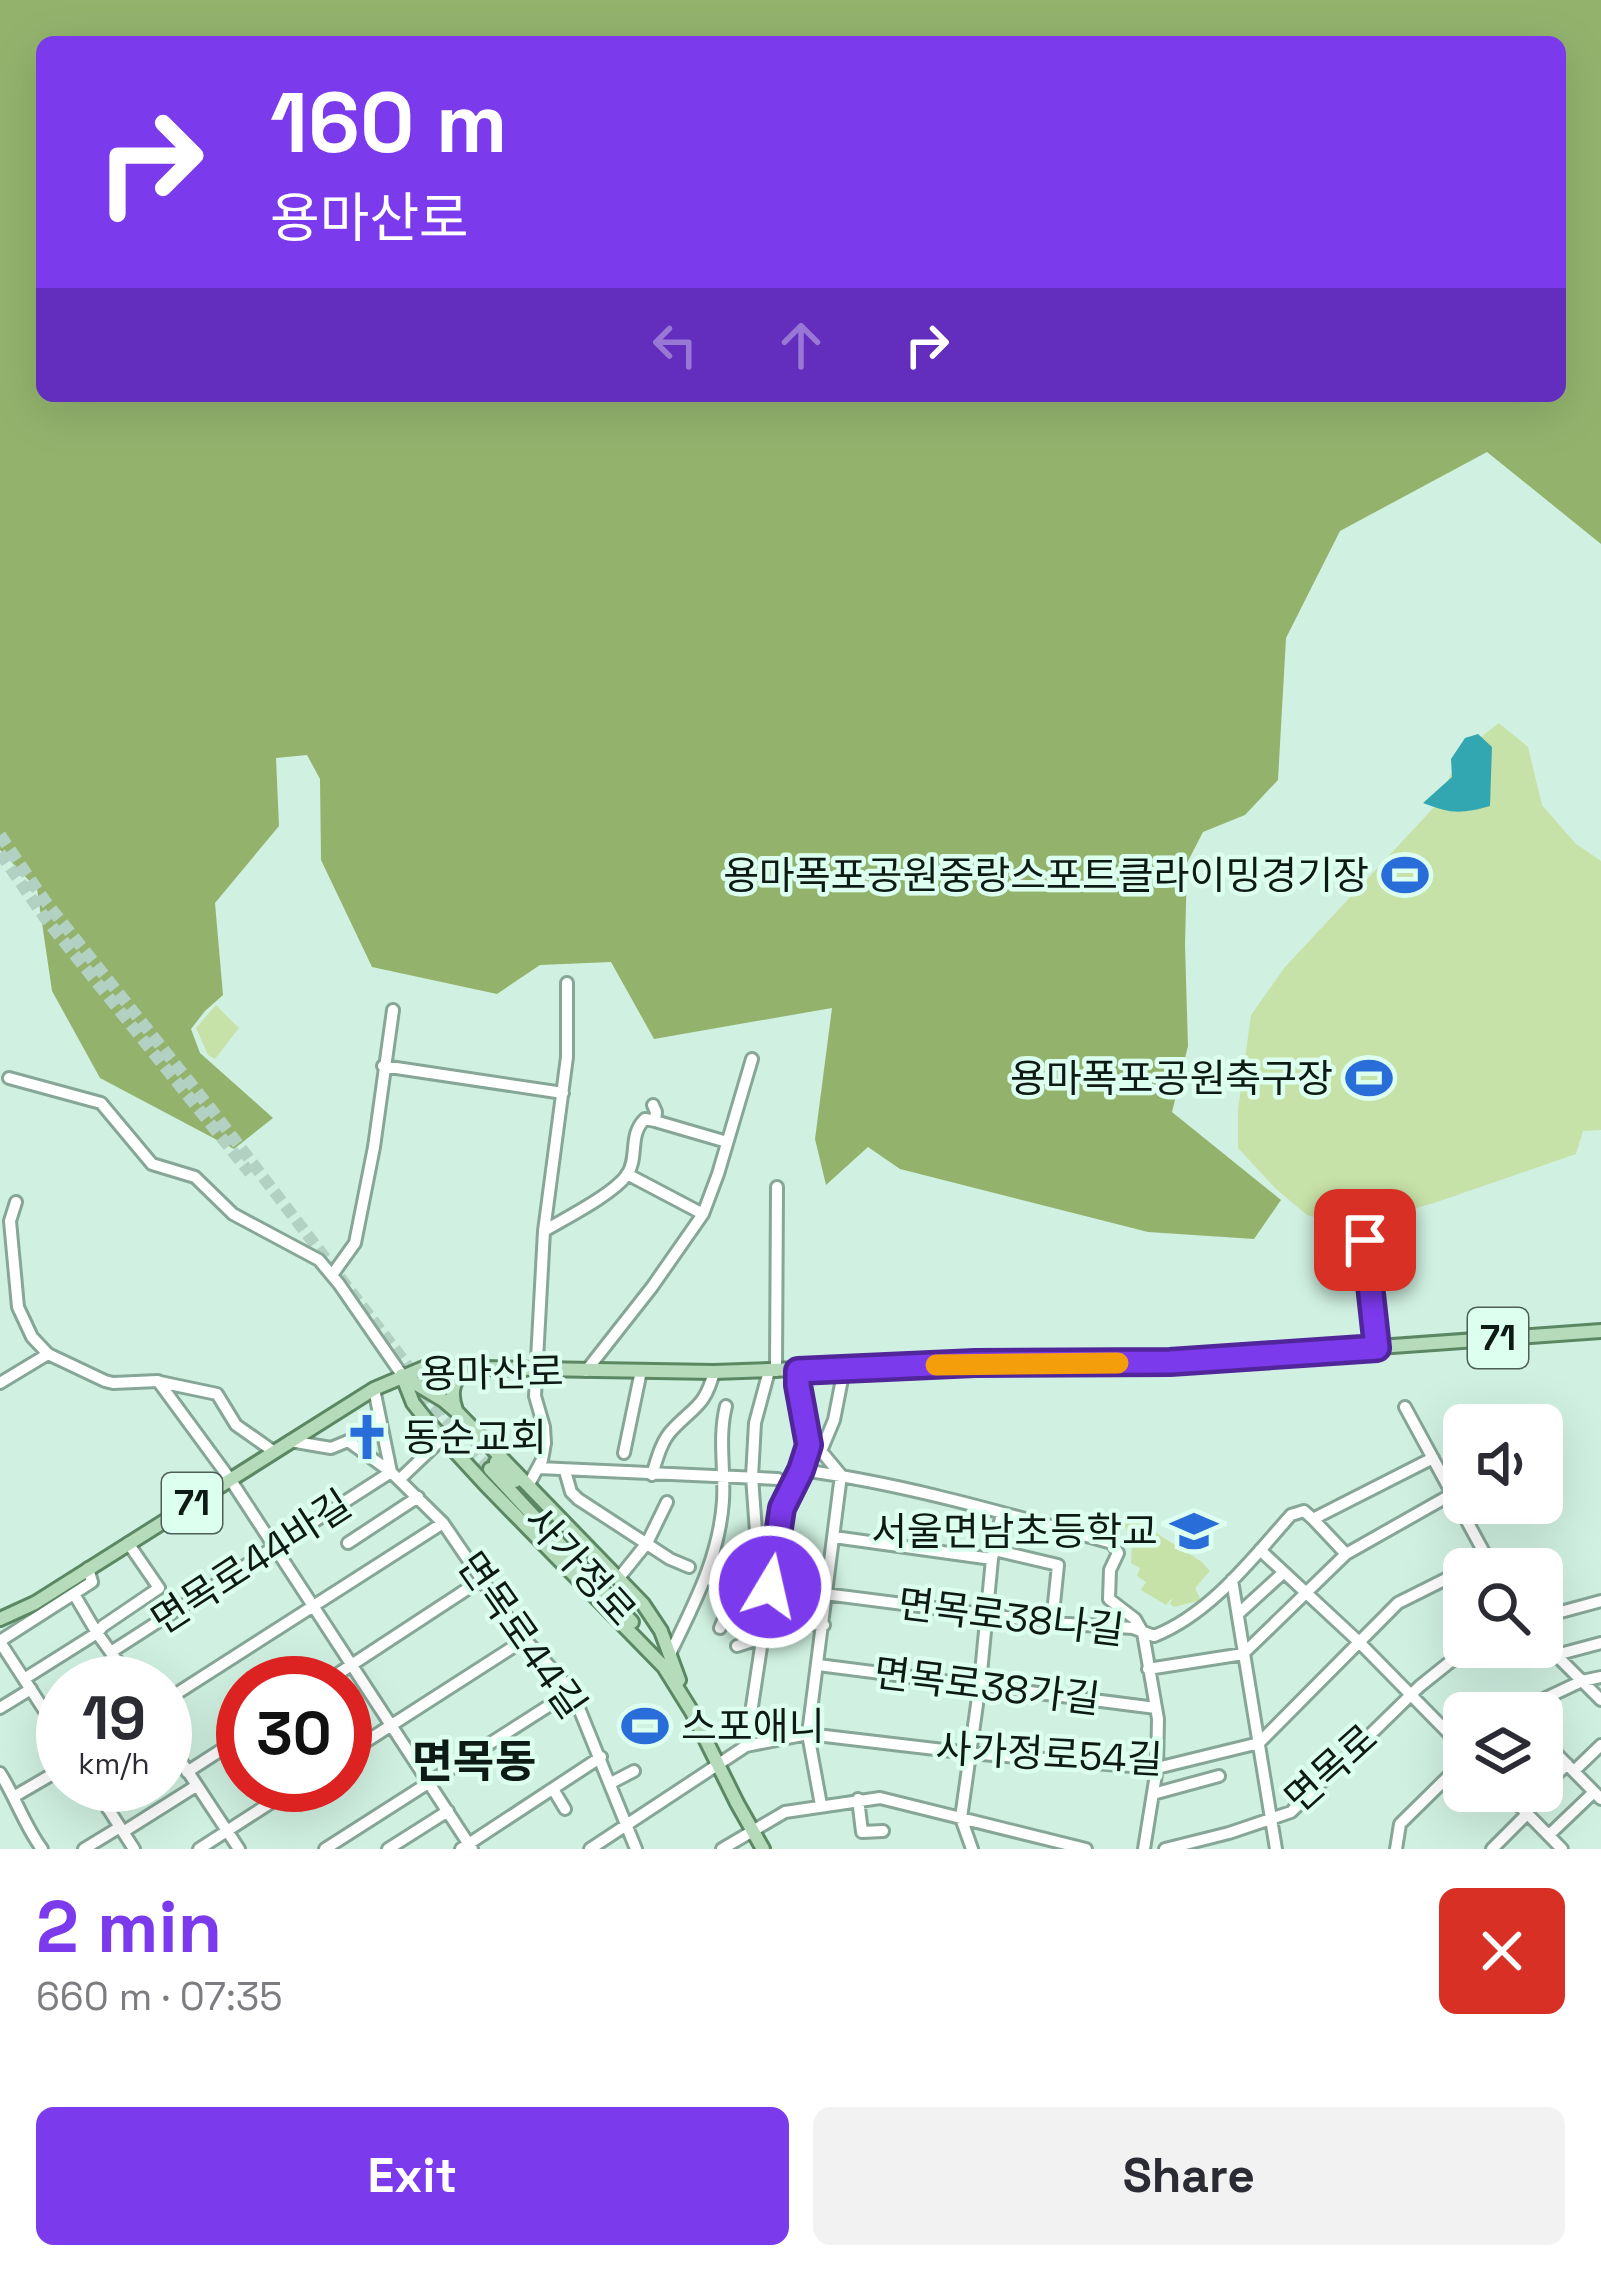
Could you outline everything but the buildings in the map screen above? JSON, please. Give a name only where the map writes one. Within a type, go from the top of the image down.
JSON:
[{"type":"main road","name":"용마산로","points":[[3,1615],[35,1604],[374,1389],[419,1367],[714,1372],[1170,1362],[1601,1331]]},
{"type":"main road","points":[[452,1408],[454,1382],[473,1368]]},
{"type":"main road","points":[[402,1375],[452,1408],[653,1617],[688,1704],[763,1849]]},
{"type":"main road","points":[[402,1375],[413,1403],[442,1438],[666,1656]]},
{"type":"main road","points":[[428,1422],[431,1405],[452,1408]]},
{"type":"main road","name":"사가정로","points":[[493,1466],[614,1584],[666,1656],[637,1628],[493,1466]]},
{"type":"street","points":[[529,1484],[545,1443],[535,1396],[544,1231],[568,1043],[567,983]]},
{"type":"street","points":[[332,1275],[355,1244],[393,1010]]},
{"type":"street","points":[[586,1371],[703,1214],[752,1059]]},
{"type":"street","points":[[383,1066],[563,1094]]},
{"type":"street","points":[[9,1078],[101,1103],[152,1164],[197,1179],[233,1214],[319,1260],[402,1375]]},
{"type":"street","points":[[653,1105],[655,1121]]},
{"type":"street","points":[[544,1231],[590,1204],[627,1174],[636,1129],[646,1119],[728,1142]]},
{"type":"street","points":[[627,1174],[703,1214]]},
{"type":"street","points":[[765,1586],[752,1477],[755,1423],[772,1371],[777,1187]]},
{"type":"street","points":[[16,1202],[10,1221],[18,1307],[32,1337],[48,1354],[113,1383],[158,1381],[217,1394],[233,1423],[274,1451]]},
{"type":"street","points":[[1365,1240],[1377,1348]]},
{"type":"street","points":[[0,1383],[48,1354]]},
{"type":"street","points":[[821,1805],[808,1733],[841,1475],[821,1449],[834,1420],[844,1369]]},
{"type":"street","points":[[624,1453],[640,1371]]},
{"type":"street","points":[[746,1746],[765,1586],[782,1508],[809,1445],[798,1371]]},
{"type":"street","points":[[652,1475],[663,1443],[703,1402],[714,1372]]},
{"type":"street","points":[[158,1381],[230,1479],[345,1656]]},
{"type":"street","points":[[374,1389],[395,1476]]},
{"type":"street","points":[[666,1656],[707,1579],[715,1551],[723,1505],[726,1406]]},
{"type":"street","points":[[1406,1407],[1443,1478]]},
{"type":"street","points":[[395,1476],[442,1438]]},
{"type":"street","points":[[290,1441],[333,1448],[348,1441],[395,1476]]},
{"type":"street","name":"면목로38나길","points":[[707,1579],[1052,1623],[1131,1628],[1154,1636],[1205,1606],[1292,1515],[1304,1511],[1313,1519],[1432,1458]]},
{"type":"street","points":[[538,1468],[778,1478]]},
{"type":"street","points":[[801,1470],[1002,1513],[1112,1544],[1118,1553],[1110,1570],[1108,1599],[1135,1619],[1143,1634],[1156,1708],[1157,1768],[1144,1849]]},
{"type":"street","points":[[565,1471],[574,1495],[689,1567]]},
{"type":"street","name":"면목로44길","points":[[395,1476],[443,1523],[524,1640],[572,1690],[636,1849]]},
{"type":"street","name":"면목로44바길","points":[[111,1652],[395,1476]]},
{"type":"street","points":[[348,1543],[418,1497]]},
{"type":"street","points":[[1148,1669],[1243,1654],[1346,1553],[1443,1499]]},
{"type":"street","points":[[618,1579],[646,1543],[668,1502]]},
{"type":"street","points":[[972,1849],[961,1818],[1002,1513]]},
{"type":"street","points":[[1313,1519],[1346,1553]]},
{"type":"street","points":[[192,1685],[443,1523]]},
{"type":"street","points":[[834,1537],[1058,1565],[1052,1623]]},
{"type":"street","points":[[0,1708],[159,1588],[128,1543]]},
{"type":"street","points":[[1260,1550],[1443,1728]]},
{"type":"street","points":[[36,1698],[0,1642],[92,1582],[88,1568]]},
{"type":"street","points":[[1238,1614],[1283,1573]]},
{"type":"street","points":[[366,1656],[481,1580]]},
{"type":"street","points":[[1232,1580],[1276,1849]]},
{"type":"street","points":[[1259,1743],[1399,1603],[1443,1581]]},
{"type":"street","points":[[720,1628],[739,1583]]},
{"type":"street","points":[[74,1594],[114,1656]]},
{"type":"street","points":[[1563,1611],[1601,1601]]},
{"type":"street","points":[[801,1623],[824,1625]]},
{"type":"street","points":[[736,1646],[762,1639]]},
{"type":"street","points":[[372,1738],[524,1640]]},
{"type":"street","points":[[1563,1653],[1601,1643]]},
{"type":"street","points":[[1563,1662],[1601,1700]]},
{"type":"street","name":"면목로38가길","points":[[818,1665],[1156,1708]]},
{"type":"street","name":"면목로","points":[[1165,1849],[1292,1812],[1443,1668]]},
{"type":"street","points":[[1560,1692],[1601,1677]]},
{"type":"street","points":[[328,1848],[572,1690]]},
{"type":"street","points":[[372,1696],[467,1847],[601,1757]]},
{"type":"street","name":"사가정로54길","points":[[590,1849],[746,1746],[808,1733],[969,1753],[1157,1768],[1259,1743]]},
{"type":"street","points":[[1563,1773],[1601,1745]]},
{"type":"street","points":[[1549,1835],[1598,1794],[1563,1760]]},
{"type":"street","points":[[611,1783],[634,1771]]},
{"type":"street","points":[[0,1773],[41,1849]]},
{"type":"street","points":[[1153,1794],[1219,1776]]},
{"type":"street","points":[[192,1780],[239,1849]]},
{"type":"street","points":[[1396,1849],[1400,1824],[1443,1782]]},
{"type":"street","points":[[15,1796],[36,1784]]},
{"type":"street","points":[[84,1849],[196,1786]]},
{"type":"street","points":[[553,1789],[565,1809]]},
{"type":"street","points":[[858,1799],[863,1833],[883,1832]]},
{"type":"street","points":[[722,1849],[785,1812],[858,1799],[894,1799],[1086,1849]]},
{"type":"street","points":[[388,1849],[448,1811]]},
{"type":"street","points":[[110,1812],[134,1849]]},
{"type":"street","points":[[199,1849],[256,1812]]},
{"type":"street","points":[[1492,1849],[1523,1812]]},
{"type":"street","points":[[1525,1812],[1562,1849]]},
{"type":"green space","points":[[0,0],[1601,0],[1601,544],[1487,452],[1340,531],[1286,638],[1278,780],[1245,815],[1203,832],[1187,863],[1188,1046],[1172,1112],[1281,1200],[1254,1239],[1148,1232],[900,1169],[868,1147],[826,1185],[815,1139],[832,1008],[654,1039],[611,962],[540,965],[497,994],[372,967],[321,860],[320,779],[307,755],[276,758],[279,826],[215,903],[223,995],[191,1029],[200,1053],[273,1118],[234,1149],[100,1078],[52,991],[37,889],[0,850]]},
{"type":"green space","points":[[1499,723],[1528,747],[1542,805],[1576,844],[1601,861],[1601,1130],[1583,1131],[1576,1154],[1434,1203],[1340,1224],[1307,1215],[1238,1148],[1238,1109],[1251,1015],[1285,967],[1438,803],[1460,753]]},
{"type":"green space","points":[[216,1005],[239,1028],[215,1059],[208,1055],[196,1028]]},
{"type":"green space","points":[[1126,1514],[1210,1571],[1195,1588],[1198,1601],[1174,1607],[1170,1604],[1173,1597],[1166,1605],[1141,1590],[1146,1582],[1137,1576],[1140,1568],[1131,1563],[1132,1542],[1122,1520]]},
{"type":"water","points":[[1478,734],[1492,747],[1490,806],[1456,812],[1423,803],[1452,777],[1451,759],[1465,738]]},
{"type":"tunnel","points":[[0,835],[45,901],[417,1378]]},
{"type":"tunnel","points":[[0,853],[45,918],[250,1173]]},
{"type":"tunnel","points":[[408,1381],[490,1469]]},
{"type":"tunnel","points":[[439,1403],[496,1462]]},
{"type":"slow traffic","points":[[936,1365],[1118,1363]]},
{"type":"place","name":"용마폭포공원중랑스포트클라이밍경기장","points":[[1405,875]]},
{"type":"place","name":"용마폭포공원축구장","points":[[1369,1078]]},
{"type":"place","name":"동순교회","points":[[367,1437]]},
{"type":"place","name":"서울면남초등학교","points":[[1194,1531]]},
{"type":"place","name":"스포애니","points":[[645,1726]]},
{"type":"district","name":"면목동","points":[[474,1761]]},
{"type":"route","points":[[770,1587],[782,1508],[809,1445],[798,1371],[975,1363],[1170,1362],[1377,1348],[1365,1240]]}]
